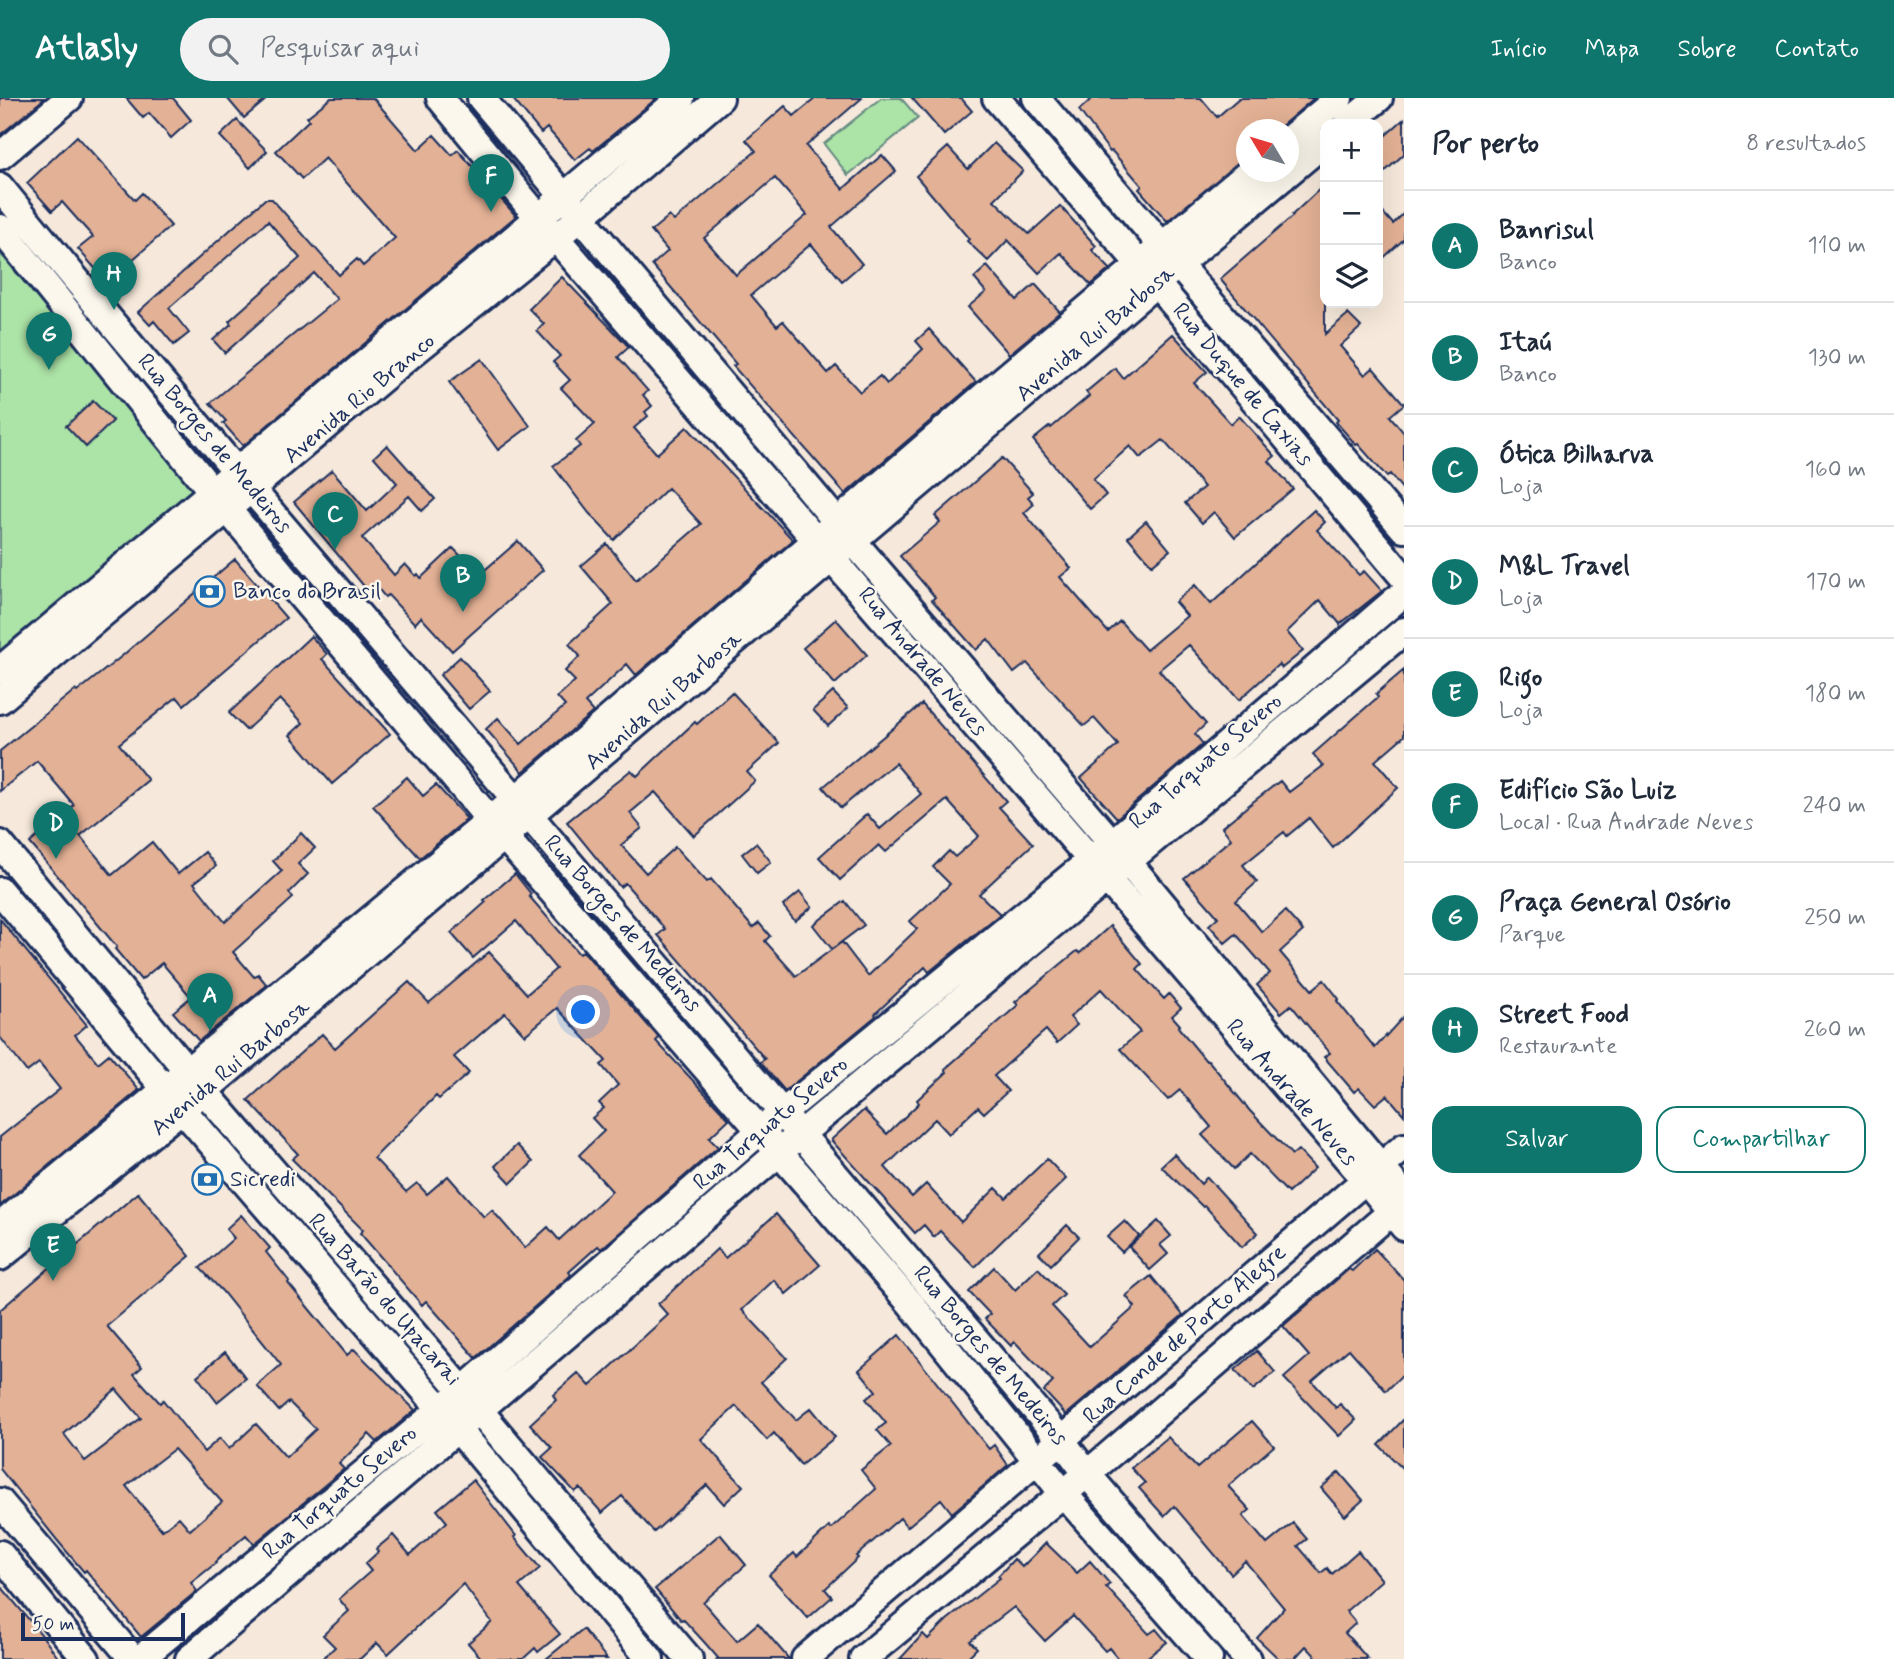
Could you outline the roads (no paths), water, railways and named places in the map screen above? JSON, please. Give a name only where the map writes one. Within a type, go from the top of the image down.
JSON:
[{"type":"street","points":[[0,156],[69,98]]},
{"type":"street","name":"Rua Andrade Neves","points":[[440,98],[538,217],[1099,870],[1181,946]]},
{"type":"street","name":"Avenida Rio Branco","points":[[0,700],[80,620],[401,348],[538,217],[681,98]]},
{"type":"street","name":"Avenida Rio Branco","points":[[401,348],[556,238],[720,98]]},
{"type":"street","name":"Rua Duque de Caxias","points":[[996,98],[1148,273],[1404,578]]},
{"type":"street","name":"Rua Duque de Caxias","points":[[1035,98],[1404,529]]},
{"type":"street","points":[[1299,132],[1339,98]]},
{"type":"street","points":[[1353,119],[1379,98]]},
{"type":"street","points":[[474,139],[488,107]]},
{"type":"street","name":"Rua Andrade Neves","points":[[488,107],[1120,852],[1181,946],[1401,1209]]},
{"type":"street","name":"Avenida Rui Barbosa","points":[[0,1257],[17,1222],[197,1081],[522,808],[1171,254],[1320,146]]},
{"type":"street","points":[[1074,189],[1098,170]]},
{"type":"street","name":"Avenida Rui Barbosa","points":[[1171,254],[1240,182]]},
{"type":"street","name":"Rua Borges de Medeiros","points":[[0,187],[41,258],[219,500],[497,829],[911,1304],[1063,1493],[1207,1657]]},
{"type":"street","name":"Rua Borges de Medeiros","points":[[0,228],[41,258],[244,480],[1247,1659]]},
{"type":"street","points":[[1285,436],[1308,416]]},
{"type":"street","points":[[289,582],[315,563]]},
{"type":"street","name":"Rua Torquato Severo","points":[[140,1659],[440,1410],[470,1400],[599,1307],[891,1059],[1120,852],[1258,718],[1404,593]]},
{"type":"street","name":"Avenida Rio Branco","points":[[0,670],[80,620]]},
{"type":"street","name":"Rua Torquato Severo","points":[[1120,852],[1277,738],[1404,631]]},
{"type":"street","points":[[964,711],[983,693]]},
{"type":"street","points":[[1258,718],[1277,738]]},
{"type":"street","points":[[425,743],[448,722]]},
{"type":"street","name":"Rua Barão do Upacarai","points":[[0,844],[197,1081],[689,1659]]},
{"type":"street","name":"Rua Torquato Severo","points":[[189,1659],[458,1429],[470,1400],[580,1288],[759,1132],[874,1038],[1099,870]]},
{"type":"street","name":"Rua Barão do Upacarai","points":[[0,891],[650,1659]]},
{"type":"street","points":[[874,1038],[891,1059]]},
{"type":"street","name":"Rua Conde de Porto Alegre","points":[[805,1659],[1404,1147]]},
{"type":"street","points":[[246,1184],[269,1166]]},
{"type":"street","points":[[842,1225],[863,1206]]},
{"type":"street","name":"Rua Conde de Porto Alegre","points":[[863,1659],[1401,1209]]},
{"type":"street","points":[[301,1248],[324,1230]]},
{"type":"street","points":[[911,1304],[932,1287]]},
{"type":"street","points":[[580,1288],[599,1307]]},
{"type":"street","points":[[1217,1308],[1242,1340]]},
{"type":"street","points":[[0,1502],[133,1659]]},
{"type":"street","points":[[0,1554],[86,1659]]},
{"type":"street","points":[[580,1577],[601,1556]]},
{"type":"street","points":[[219,1593],[239,1617]]},
{"type":"street","points":[[880,1596],[902,1627]]},
{"type":"street","points":[[1207,1657],[1229,1637]]},
{"type":"place","name":"Edifício São Luiz","points":[[491,212]]},
{"type":"place","name":"Street Food","points":[[114,310]]},
{"type":"place","name":"Praça General Osório","points":[[49,370]]},
{"type":"place","name":"Ótica Bilharva","points":[[335,550]]},
{"type":"place","name":"Banco do Brasil","points":[[210,592]]},
{"type":"place","name":"Itaú","points":[[463,612]]},
{"type":"place","name":"M&L Travel","points":[[56,859]]},
{"type":"place","name":"Banrisul","points":[[210,1031]]},
{"type":"place","name":"Sicredi","points":[[207,1180]]},
{"type":"place","name":"Rigo","points":[[53,1281]]}]
